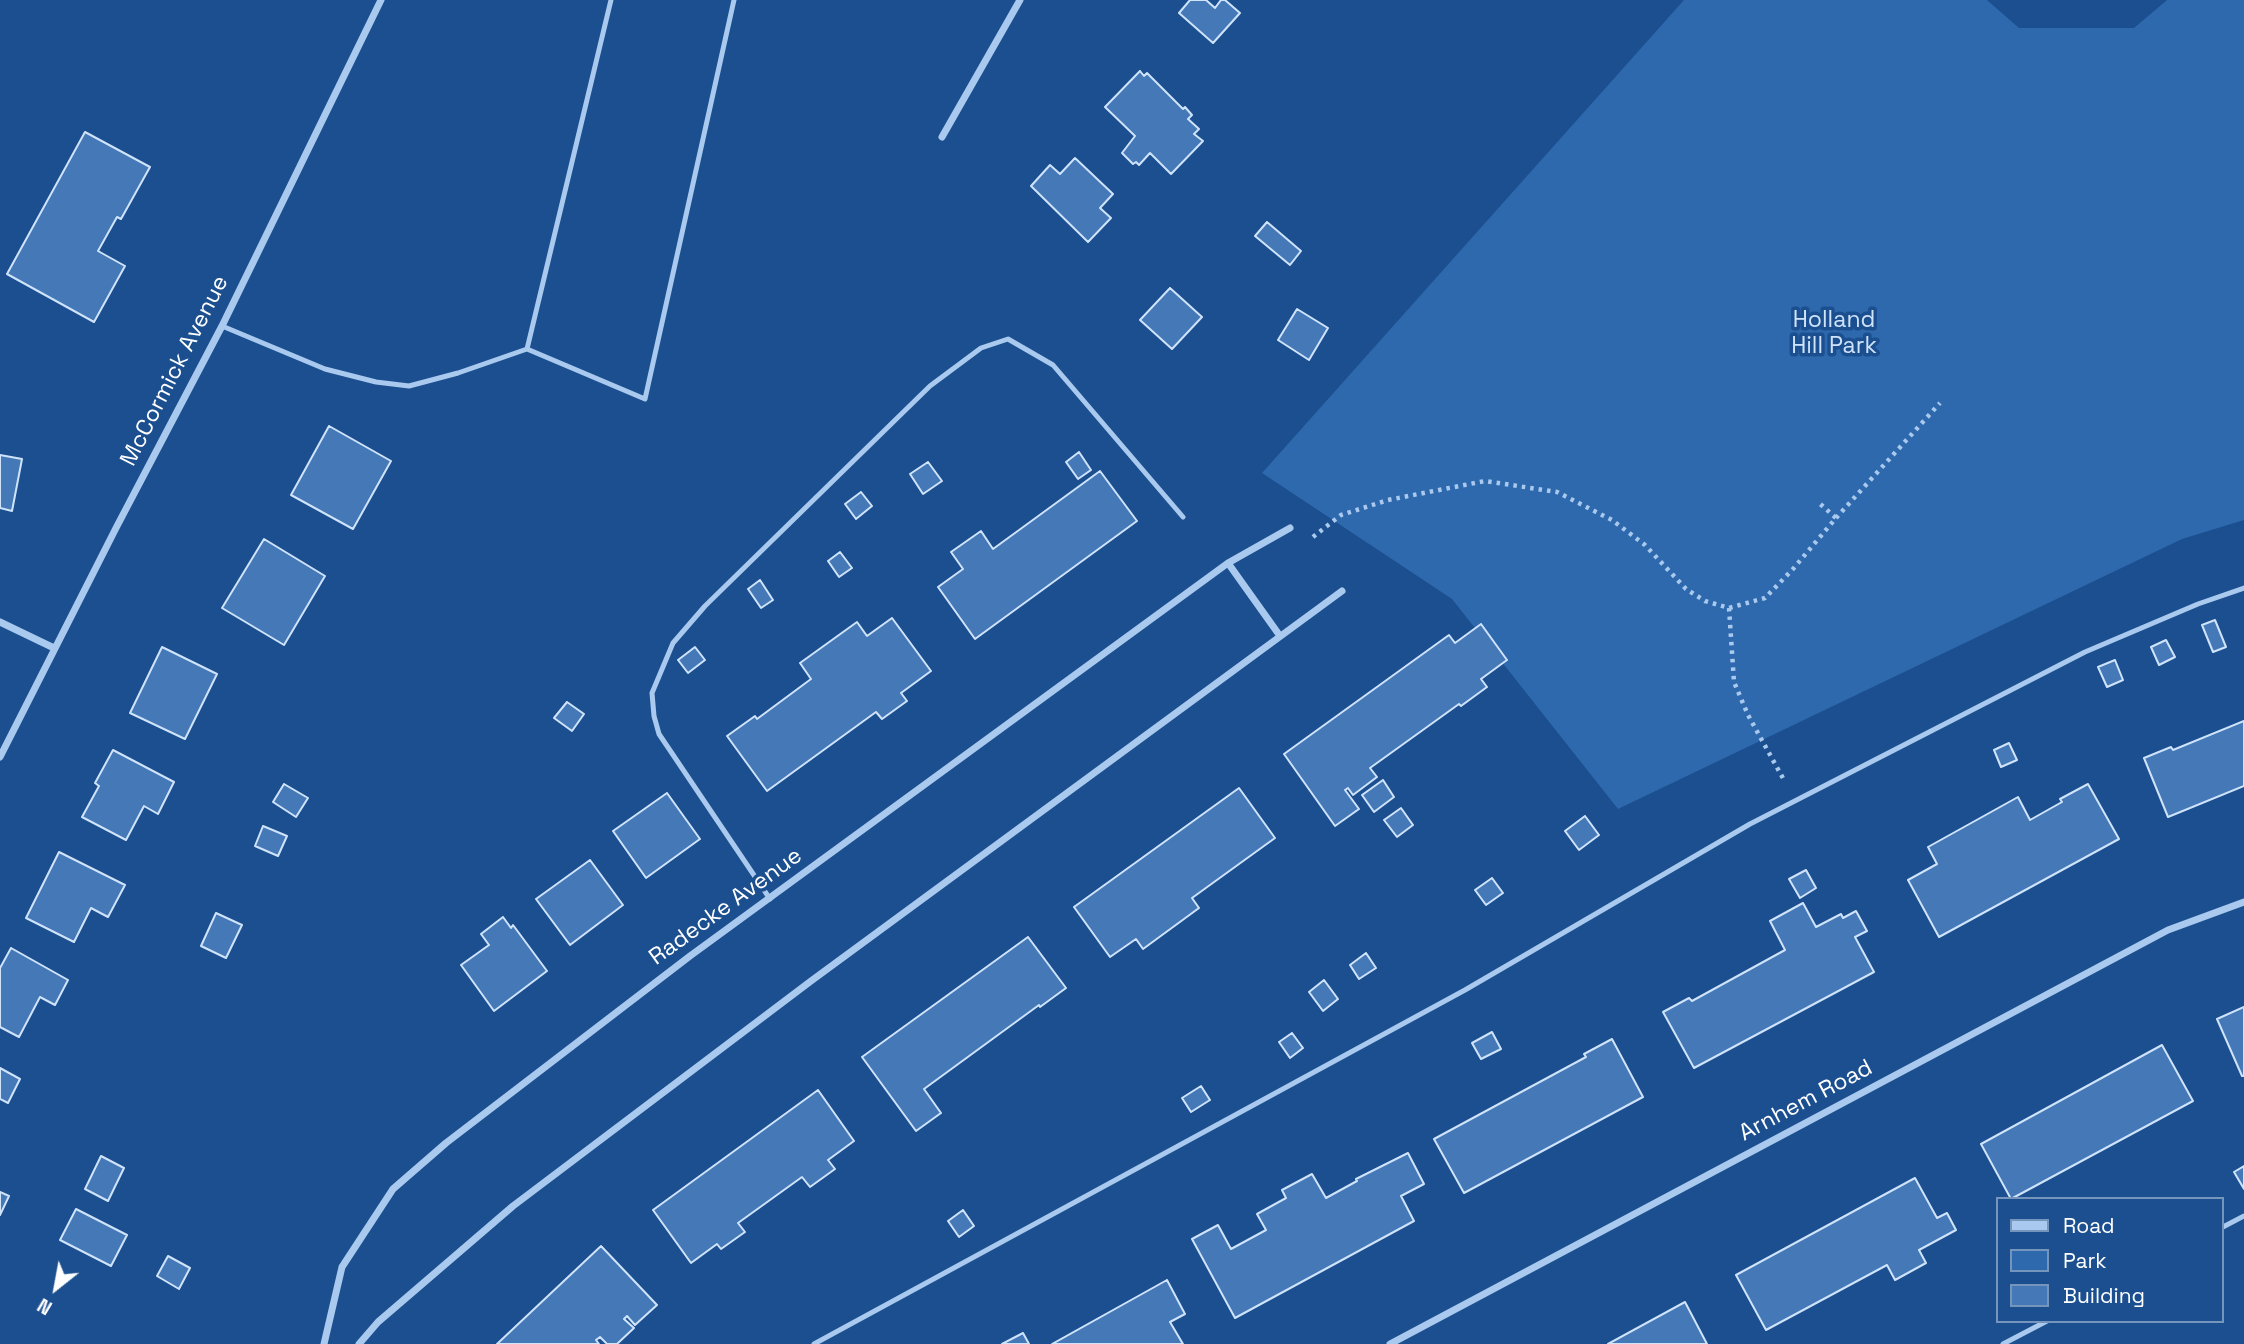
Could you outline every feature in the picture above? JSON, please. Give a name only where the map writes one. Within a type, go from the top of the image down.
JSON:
[{"type":"street","name":"McCormick Avenue","points":[[0,757],[222,326],[381,0]]},
{"type":"street","points":[[943,137],[1020,0]]},
{"type":"street","name":"Radecke Avenue","points":[[324,1344],[342,1267],[393,1189],[457,1135],[690,956],[1228,563],[1290,528]]},
{"type":"street","points":[[1228,563],[1280,636]]},
{"type":"street","points":[[359,1344],[378,1322],[513,1206],[811,981],[1342,591]]},
{"type":"street","points":[[0,622],[54,648]]},
{"type":"street","name":"Arnhem Road","points":[[1390,1344],[2168,930],[2244,902]]},
{"type":"lane","points":[[527,349],[611,0]]},
{"type":"lane","points":[[222,326],[325,369],[376,382],[410,386],[527,349],[645,399],[734,0]]},
{"type":"lane","points":[[770,899],[659,734],[652,693],[673,643],[705,606],[930,386],[981,348],[1008,339],[1052,365],[1183,517]]},
{"type":"lane","points":[[814,1344],[1465,990],[1750,824],[2085,652],[2198,604],[2244,588]]},
{"type":"lane","points":[[2223,1227],[2244,1216]]},
{"type":"lane","points":[[2003,1344],[2043,1323]]},
{"type":"path","points":[[1310,540],[1341,516],[1388,500],[1485,481],[1557,492],[1612,520],[1645,545],[1686,589],[1705,601],[1729,608],[1765,598],[1940,403]]},
{"type":"path","points":[[1818,502],[1836,518]]},
{"type":"path","points":[[1729,608],[1734,681],[1771,760],[1797,800]]},
{"type":"green space","name":"Holland Hill Park","points":[[1684,0],[1987,0],[2019,28],[2134,28],[2167,0],[2244,0],[2244,520],[2182,539],[1618,809],[1452,599],[1262,473]]},
{"type":"building","points":[[1190,0],[1206,0],[1215,8],[1221,0],[1225,0],[1240,13],[1213,43],[1179,13]]},
{"type":"building","points":[[1140,71],[1144,76],[1147,73],[1183,109],[1185,107],[1192,115],[1188,119],[1199,129],[1194,134],[1203,141],[1171,174],[1150,153],[1139,165],[1136,162],[1133,164],[1122,153],[1135,136],[1105,107]]},
{"type":"building","points":[[85,132],[150,167],[121,219],[117,217],[98,251],[125,266],[94,322],[7,274]]},
{"type":"building","points":[[1075,158],[1113,194],[1100,208],[1111,218],[1088,242],[1031,186],[1050,165],[1060,174]]},
{"type":"building","points":[[1267,222],[1301,251],[1290,265],[1255,236]]},
{"type":"building","points":[[1170,288],[1202,317],[1172,349],[1140,320]]},
{"type":"building","points":[[1297,309],[1328,328],[1309,360],[1278,340]]},
{"type":"building","points":[[329,426],[391,461],[353,529],[291,495]]},
{"type":"building","points":[[1079,452],[1091,470],[1078,479],[1066,462]]},
{"type":"building","points":[[0,455],[22,459],[12,511],[0,508]]},
{"type":"building","points":[[928,462],[942,481],[923,494],[910,474]]},
{"type":"building","points":[[1100,471],[1137,521],[975,639],[938,587],[963,569],[951,552],[981,531],[993,549]]},
{"type":"building","points":[[861,492],[872,506],[856,519],[845,504]]},
{"type":"building","points":[[264,539],[325,576],[284,645],[222,608]]},
{"type":"building","points":[[840,552],[852,568],[839,577],[828,561]]},
{"type":"building","points":[[760,580],[773,600],[761,608],[748,589]]},
{"type":"building","points":[[892,618],[931,671],[901,693],[907,701],[882,719],[876,712],[767,791],[727,736],[755,716],[757,719],[811,679],[800,663],[857,622],[867,636]]},
{"type":"building","points":[[2215,620],[2226,647],[2213,652],[2202,625]]},
{"type":"building","points":[[1481,624],[1507,660],[1481,679],[1487,687],[1370,768],[1377,777],[1353,795],[1348,788],[1345,790],[1359,809],[1335,826],[1284,754],[1449,635],[1455,643]]},
{"type":"building","points":[[2166,640],[2175,657],[2159,665],[2151,647]]},
{"type":"building","points":[[162,647],[217,674],[185,739],[130,713]]},
{"type":"building","points":[[695,647],[705,660],[688,673],[678,660]]},
{"type":"building","points":[[2115,660],[2123,680],[2107,687],[2098,667]]},
{"type":"building","points":[[567,702],[584,714],[572,731],[554,718]]},
{"type":"building","points":[[2244,721],[2244,786],[2168,817],[2144,758],[2171,747],[2173,750]]},
{"type":"building","points":[[2009,743],[2017,760],[2001,767],[1994,750]]},
{"type":"building","points":[[113,750],[174,782],[158,814],[144,806],[126,840],[82,817],[99,786],[95,783]]},
{"type":"building","points":[[1383,780],[1394,797],[1374,812],[1362,795]]},
{"type":"building","points":[[284,784],[308,798],[296,817],[273,802]]},
{"type":"building","points":[[2088,784],[2119,839],[1939,937],[1908,880],[1937,864],[1928,847],[2018,797],[2030,820]]},
{"type":"building","points":[[1239,788],[1275,838],[1192,898],[1199,908],[1143,949],[1136,939],[1110,957],[1074,907]]},
{"type":"building","points":[[667,793],[700,839],[646,878],[613,831]]},
{"type":"building","points":[[1401,808],[1413,825],[1397,837],[1384,820]]},
{"type":"building","points":[[1585,816],[1599,835],[1579,850],[1565,831]]},
{"type":"building","points":[[263,826],[287,836],[278,856],[255,846]]},
{"type":"building","points":[[59,852],[125,885],[108,917],[91,908],[74,942],[26,918]]},
{"type":"building","points":[[590,860],[623,905],[570,945],[536,899]]},
{"type":"building","points":[[1806,870],[1816,888],[1800,898],[1789,879]]},
{"type":"building","points":[[1492,878],[1503,893],[1486,905],[1475,890]]},
{"type":"building","points":[[1803,903],[1816,927],[1841,914],[1843,918],[1856,911],[1867,931],[1855,937],[1874,972],[1694,1068],[1663,1012],[1689,998],[1692,1001],[1785,950],[1770,921]]},
{"type":"building","points":[[216,913],[242,925],[226,958],[201,946]]},
{"type":"building","points":[[503,917],[511,928],[513,925],[547,971],[494,1011],[461,965],[489,945],[481,934]]},
{"type":"building","points":[[1028,937],[1066,988],[924,1089],[941,1113],[916,1131],[862,1057]]},
{"type":"building","points":[[11,948],[68,980],[55,1005],[40,997],[19,1037],[0,1027],[0,968]]},
{"type":"building","points":[[1366,953],[1376,968],[1359,979],[1350,965]]},
{"type":"building","points":[[1324,980],[1338,999],[1323,1011],[1309,992]]},
{"type":"building","points":[[2244,1007],[2244,1076],[2242,1076],[2217,1019]]},
{"type":"building","points":[[1492,1032],[1501,1049],[1481,1059],[1472,1043]]},
{"type":"building","points":[[1292,1033],[1303,1048],[1290,1058],[1279,1042]]},
{"type":"building","points":[[1612,1039],[1643,1097],[1464,1193],[1434,1139],[1586,1057],[1584,1054]]},
{"type":"building","points":[[2162,1045],[2193,1101],[2015,1197],[2010,1197],[1981,1144]]},
{"type":"building","points":[[0,1068],[20,1079],[8,1103],[0,1099]]},
{"type":"building","points":[[1201,1086],[1210,1100],[1191,1112],[1182,1098]]},
{"type":"building","points":[[818,1090],[854,1141],[828,1160],[835,1169],[810,1187],[802,1177],[738,1223],[745,1232],[721,1249],[717,1244],[691,1263],[653,1210]]},
{"type":"building","points":[[1408,1153],[1424,1184],[1401,1196],[1414,1221],[1235,1318],[1192,1239],[1218,1225],[1231,1249],[1266,1230],[1257,1214],[1286,1198],[1282,1190],[1312,1174],[1326,1198],[1357,1181],[1356,1179]]},
{"type":"building","points":[[101,1156],[124,1168],[108,1201],[85,1189]]},
{"type":"building","points":[[2244,1166],[2244,1189],[2234,1172]]},
{"type":"building","points":[[1915,1178],[1937,1218],[1947,1213],[1956,1230],[1919,1250],[1926,1263],[1895,1280],[1887,1265],[1766,1330],[1736,1275]]},
{"type":"building","points":[[0,1192],[9,1196],[0,1215]]},
{"type":"building","points":[[76,1209],[127,1235],[111,1266],[60,1240]]},
{"type":"building","points":[[963,1210],[974,1226],[959,1237],[948,1221]]},
{"type":"building","points":[[601,1246],[657,1305],[635,1325],[627,1316],[624,1319],[634,1328],[617,1344],[607,1344],[600,1337],[596,1340],[599,1344],[497,1344]]},
{"type":"building","points":[[168,1256],[190,1268],[179,1289],[157,1276]]},
{"type":"building","points":[[1167,1280],[1185,1314],[1170,1322],[1183,1344],[1052,1344]]},
{"type":"building","points":[[1685,1302],[1707,1344],[1608,1344]]},
{"type":"building","points":[[1023,1333],[1029,1344],[1002,1344]]}]
